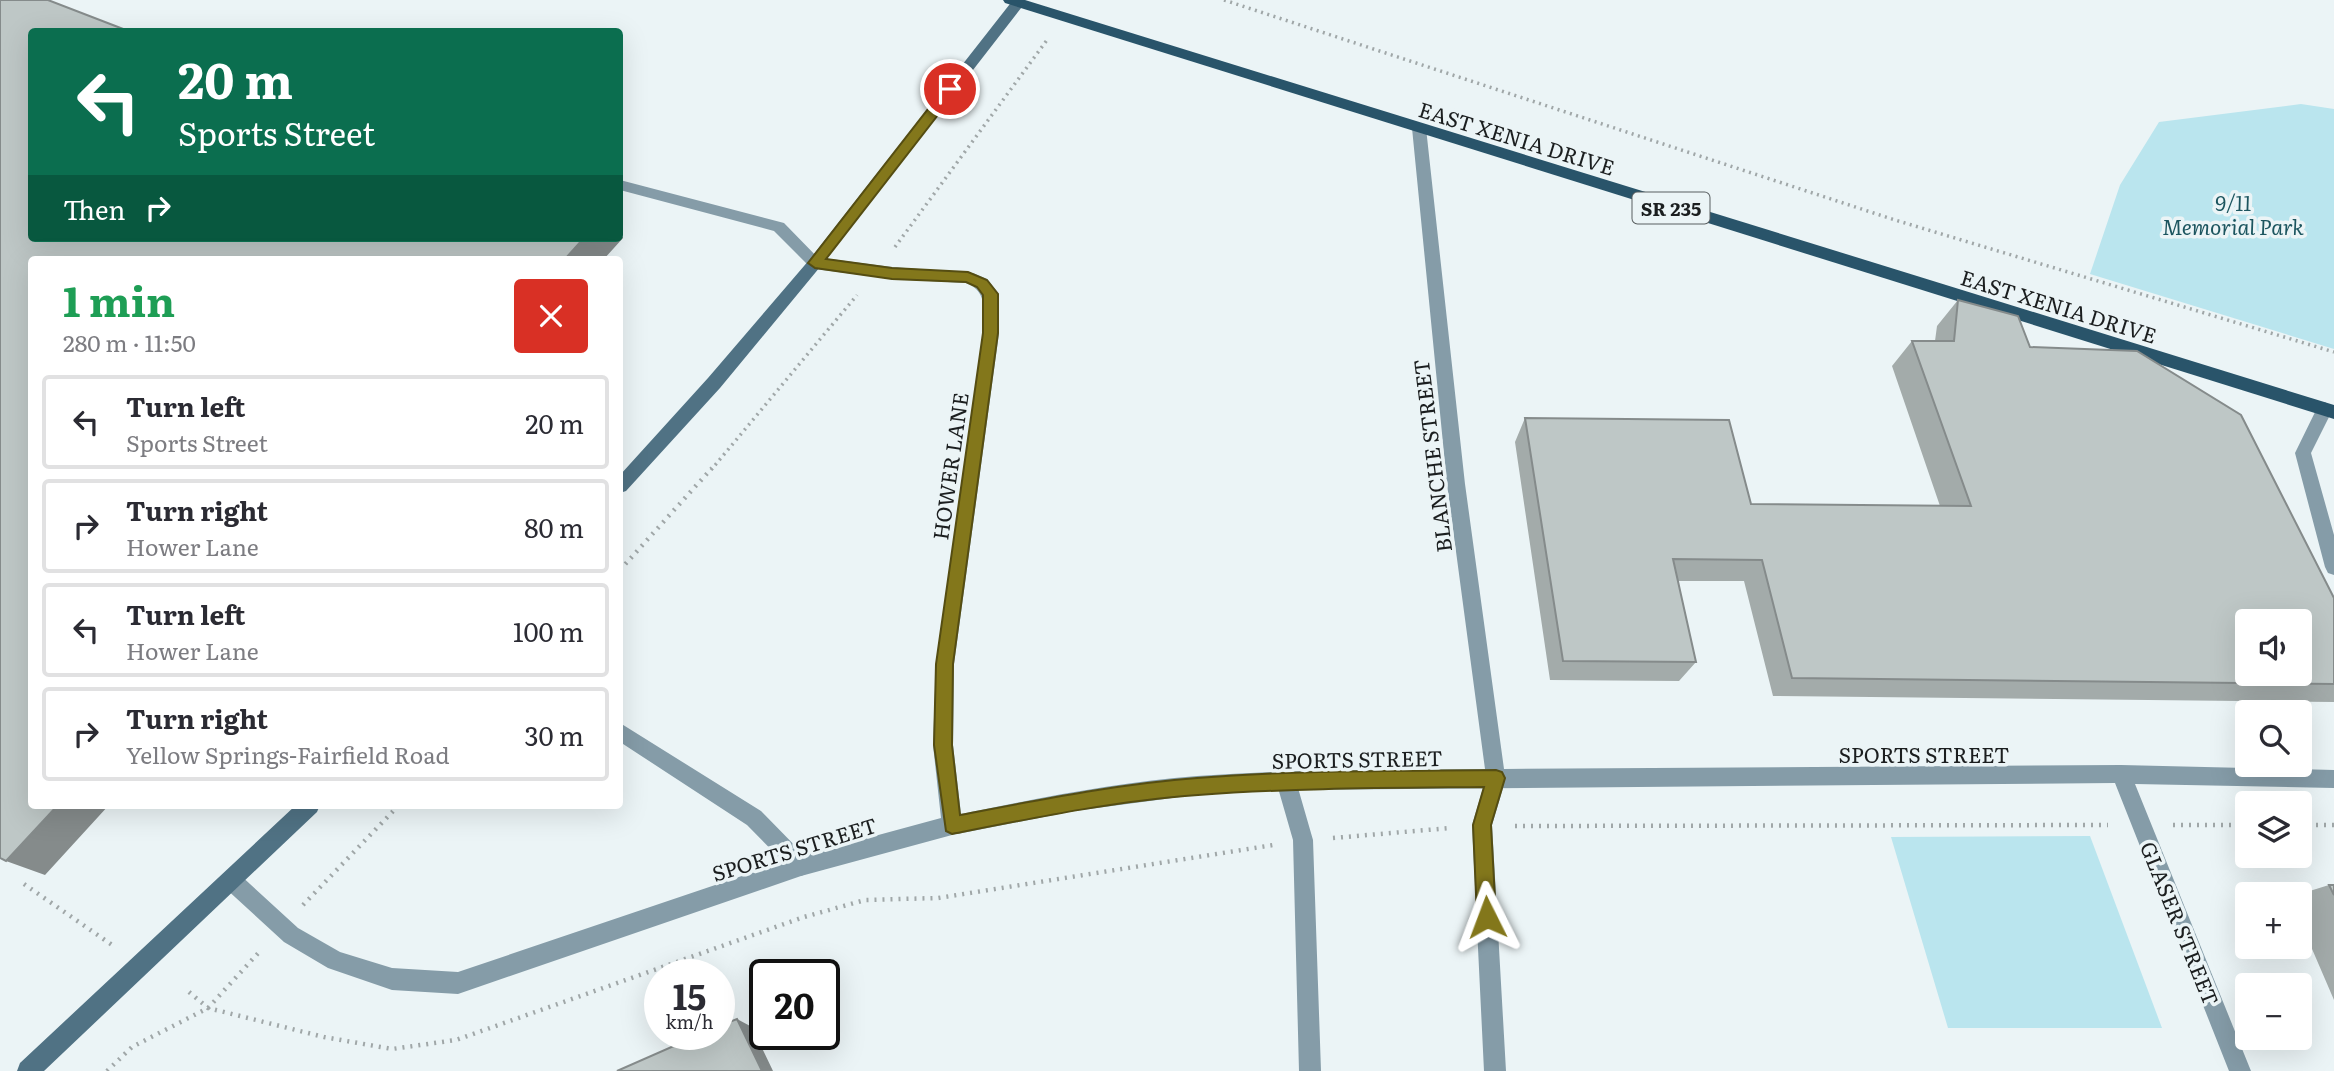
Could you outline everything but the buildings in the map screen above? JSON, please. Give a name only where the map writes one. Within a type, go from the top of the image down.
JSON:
[{"type":"main road","name":"EAST XENIA DRIVE","points":[[1017,1],[2329,410]]},
{"type":"main road","points":[[623,483],[714,383],[815,263],[1017,1]]},
{"type":"main road","points":[[28,1071],[306,809]]},
{"type":"street","name":"BLANCHE STREET","points":[[1419,128],[1456,484],[1496,778]]},
{"type":"street","points":[[623,186],[779,228],[815,263]]},
{"type":"street","name":"HOWER LANE","points":[[815,263],[877,271],[968,277],[982,283],[990,294],[990,333],[945,664],[943,745],[952,825]]},
{"type":"street","points":[[2329,410],[2303,453],[2334,567]]},
{"type":"street","points":[[623,735],[754,818],[801,866]]},
{"type":"street","name":"SPORTS STREET","points":[[231,880],[291,935],[335,961],[392,979],[458,983],[801,866],[952,825],[1074,801],[1195,786],[1286,781],[1496,778],[2121,774],[2334,779]]},
{"type":"street","name":"GLASER STREET","points":[[2121,774],[2240,1071]]},
{"type":"street","points":[[1495,1071],[1482,825],[1496,778]]},
{"type":"street","points":[[1286,781],[1303,840],[1310,1071]]},
{"type":"path","points":[[1224,0],[1895,220],[2334,352]]},
{"type":"path","points":[[623,567],[718,462],[877,271],[1044,43]]},
{"type":"path","points":[[329,879],[396,809]]},
{"type":"path","points":[[189,992],[208,1008],[324,1037],[392,1049],[456,1040],[804,917],[865,900],[938,898],[1303,840],[1482,825],[2235,825]]},
{"type":"path","points":[[2312,825],[2334,825]]},
{"type":"path","points":[[24,884],[122,953]]},
{"type":"path","points":[[107,1071],[132,1046],[208,1008],[233,981]]},
{"type":"green space","name":"9/11 Memorial Park","points":[[2301,104],[2334,109],[2334,349],[2090,274],[2120,185],[2159,122]]},
{"type":"green space","points":[[2090,836],[2162,1028],[1948,1028],[1891,837]]},
{"type":"route","points":[[950,89],[815,263],[892,273],[968,277],[982,283],[990,294],[990,333],[945,664],[943,745],[952,825],[1074,801],[1195,786],[1286,781],[1496,778],[1482,825],[1487,917]]}]
